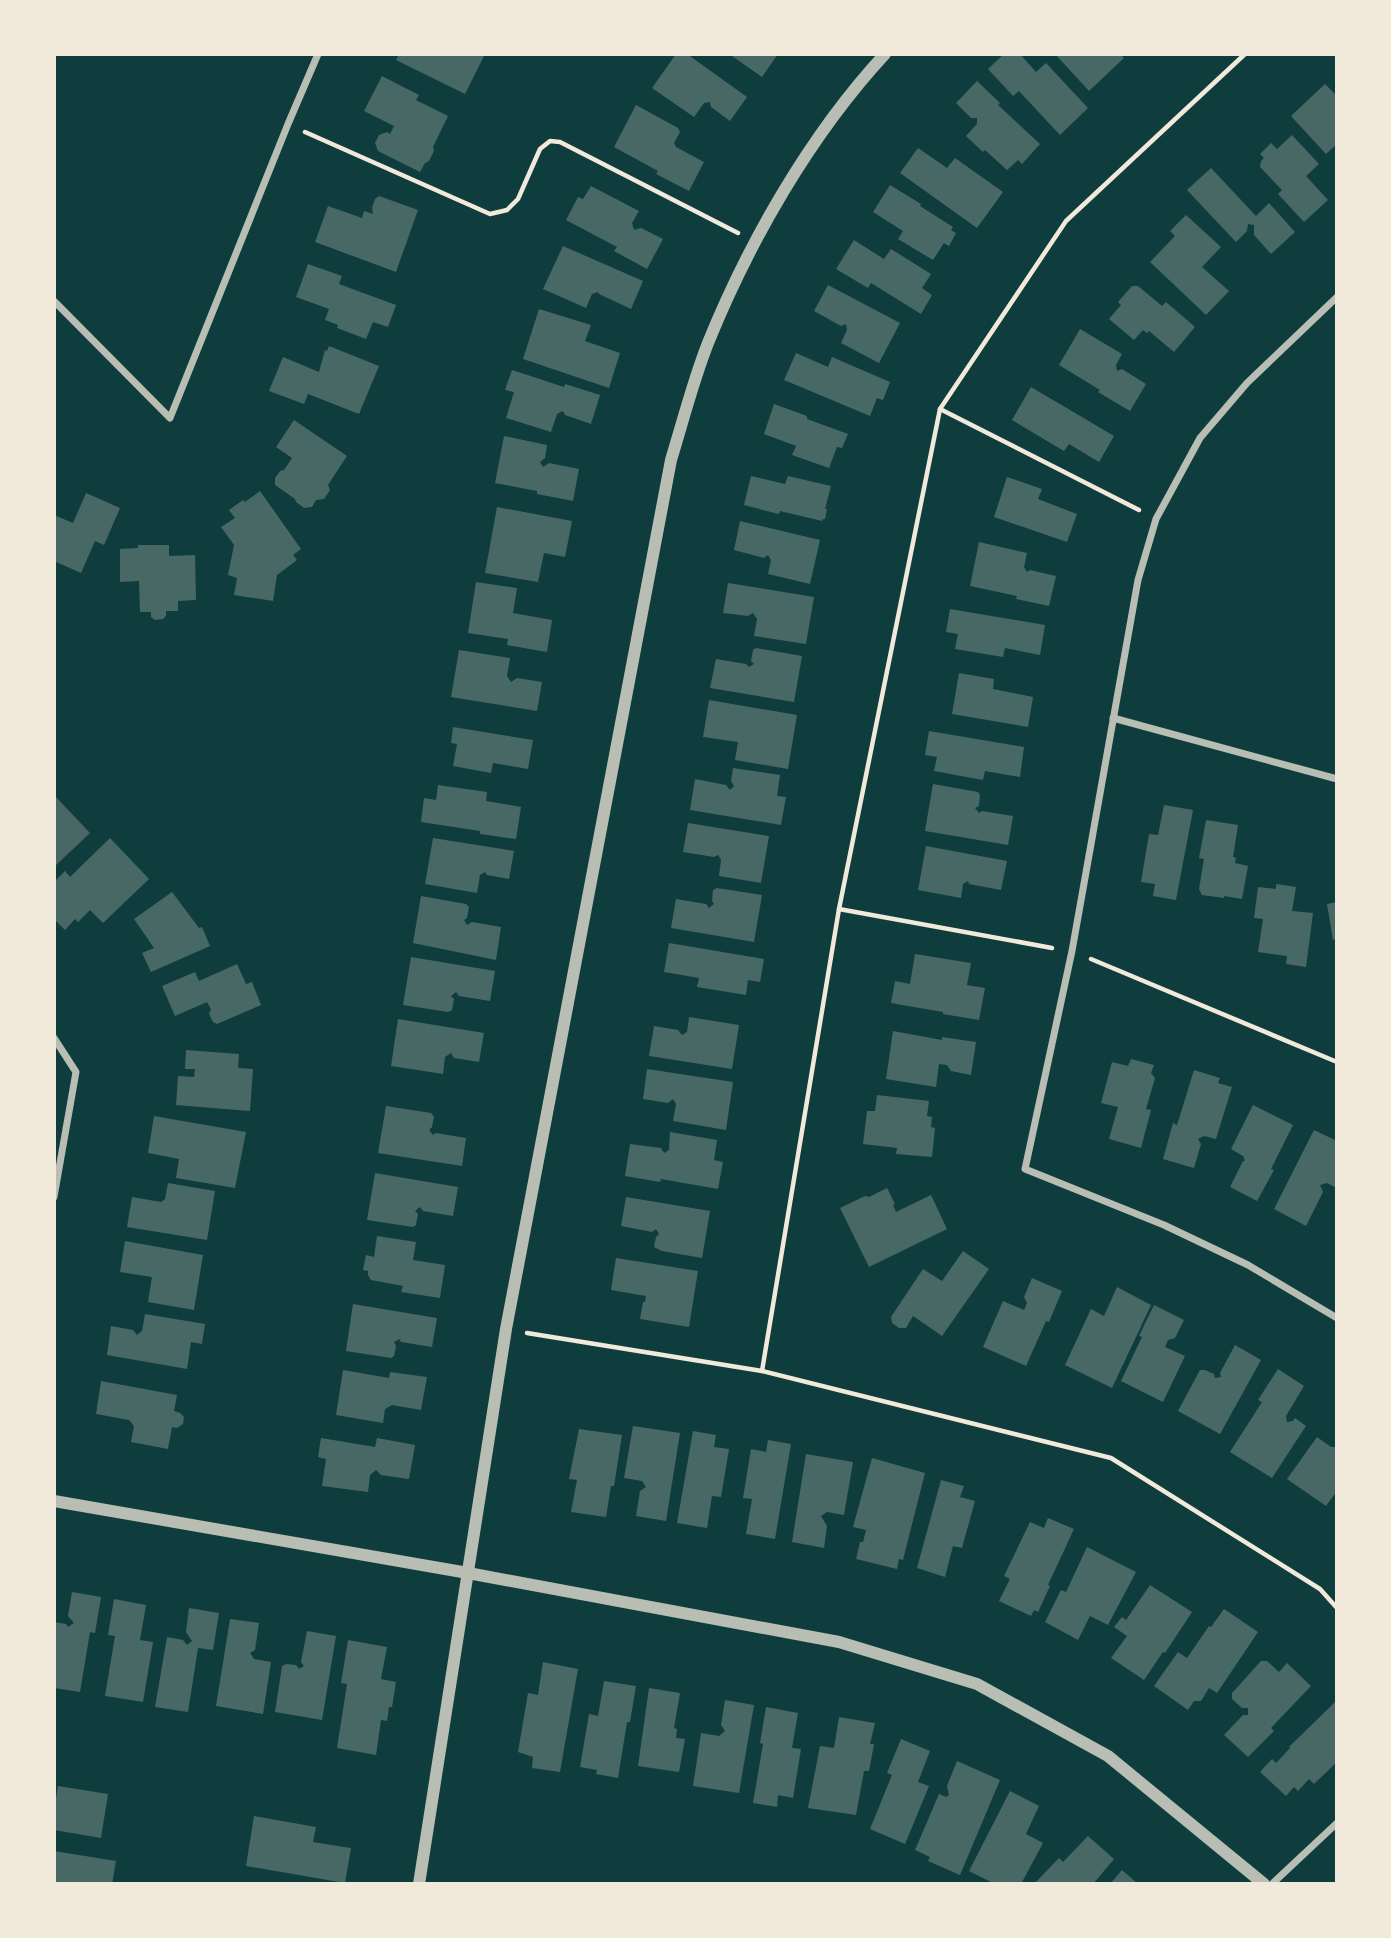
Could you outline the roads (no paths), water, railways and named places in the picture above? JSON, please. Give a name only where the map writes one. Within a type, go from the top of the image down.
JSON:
[{"type":"street","points":[[54,301],[170,418],[318,54]]},
{"type":"street","points":[[419,1884],[506,1329],[671,460],[708,345],[754,242],[824,128],[884,54]]},
{"type":"street","points":[[1337,297],[1247,383],[1200,438],[1156,519],[1138,580],[1072,951],[1025,1169],[1176,1231],[1248,1265],[1337,1318]]},
{"type":"street","points":[[1113,718],[1337,779]]},
{"type":"street","points":[[54,1038],[76,1072],[54,1197]]},
{"type":"street","points":[[54,1500],[839,1642],[977,1684],[1108,1756],[1264,1884]]},
{"type":"street","points":[[1272,1884],[1337,1823]]}]
